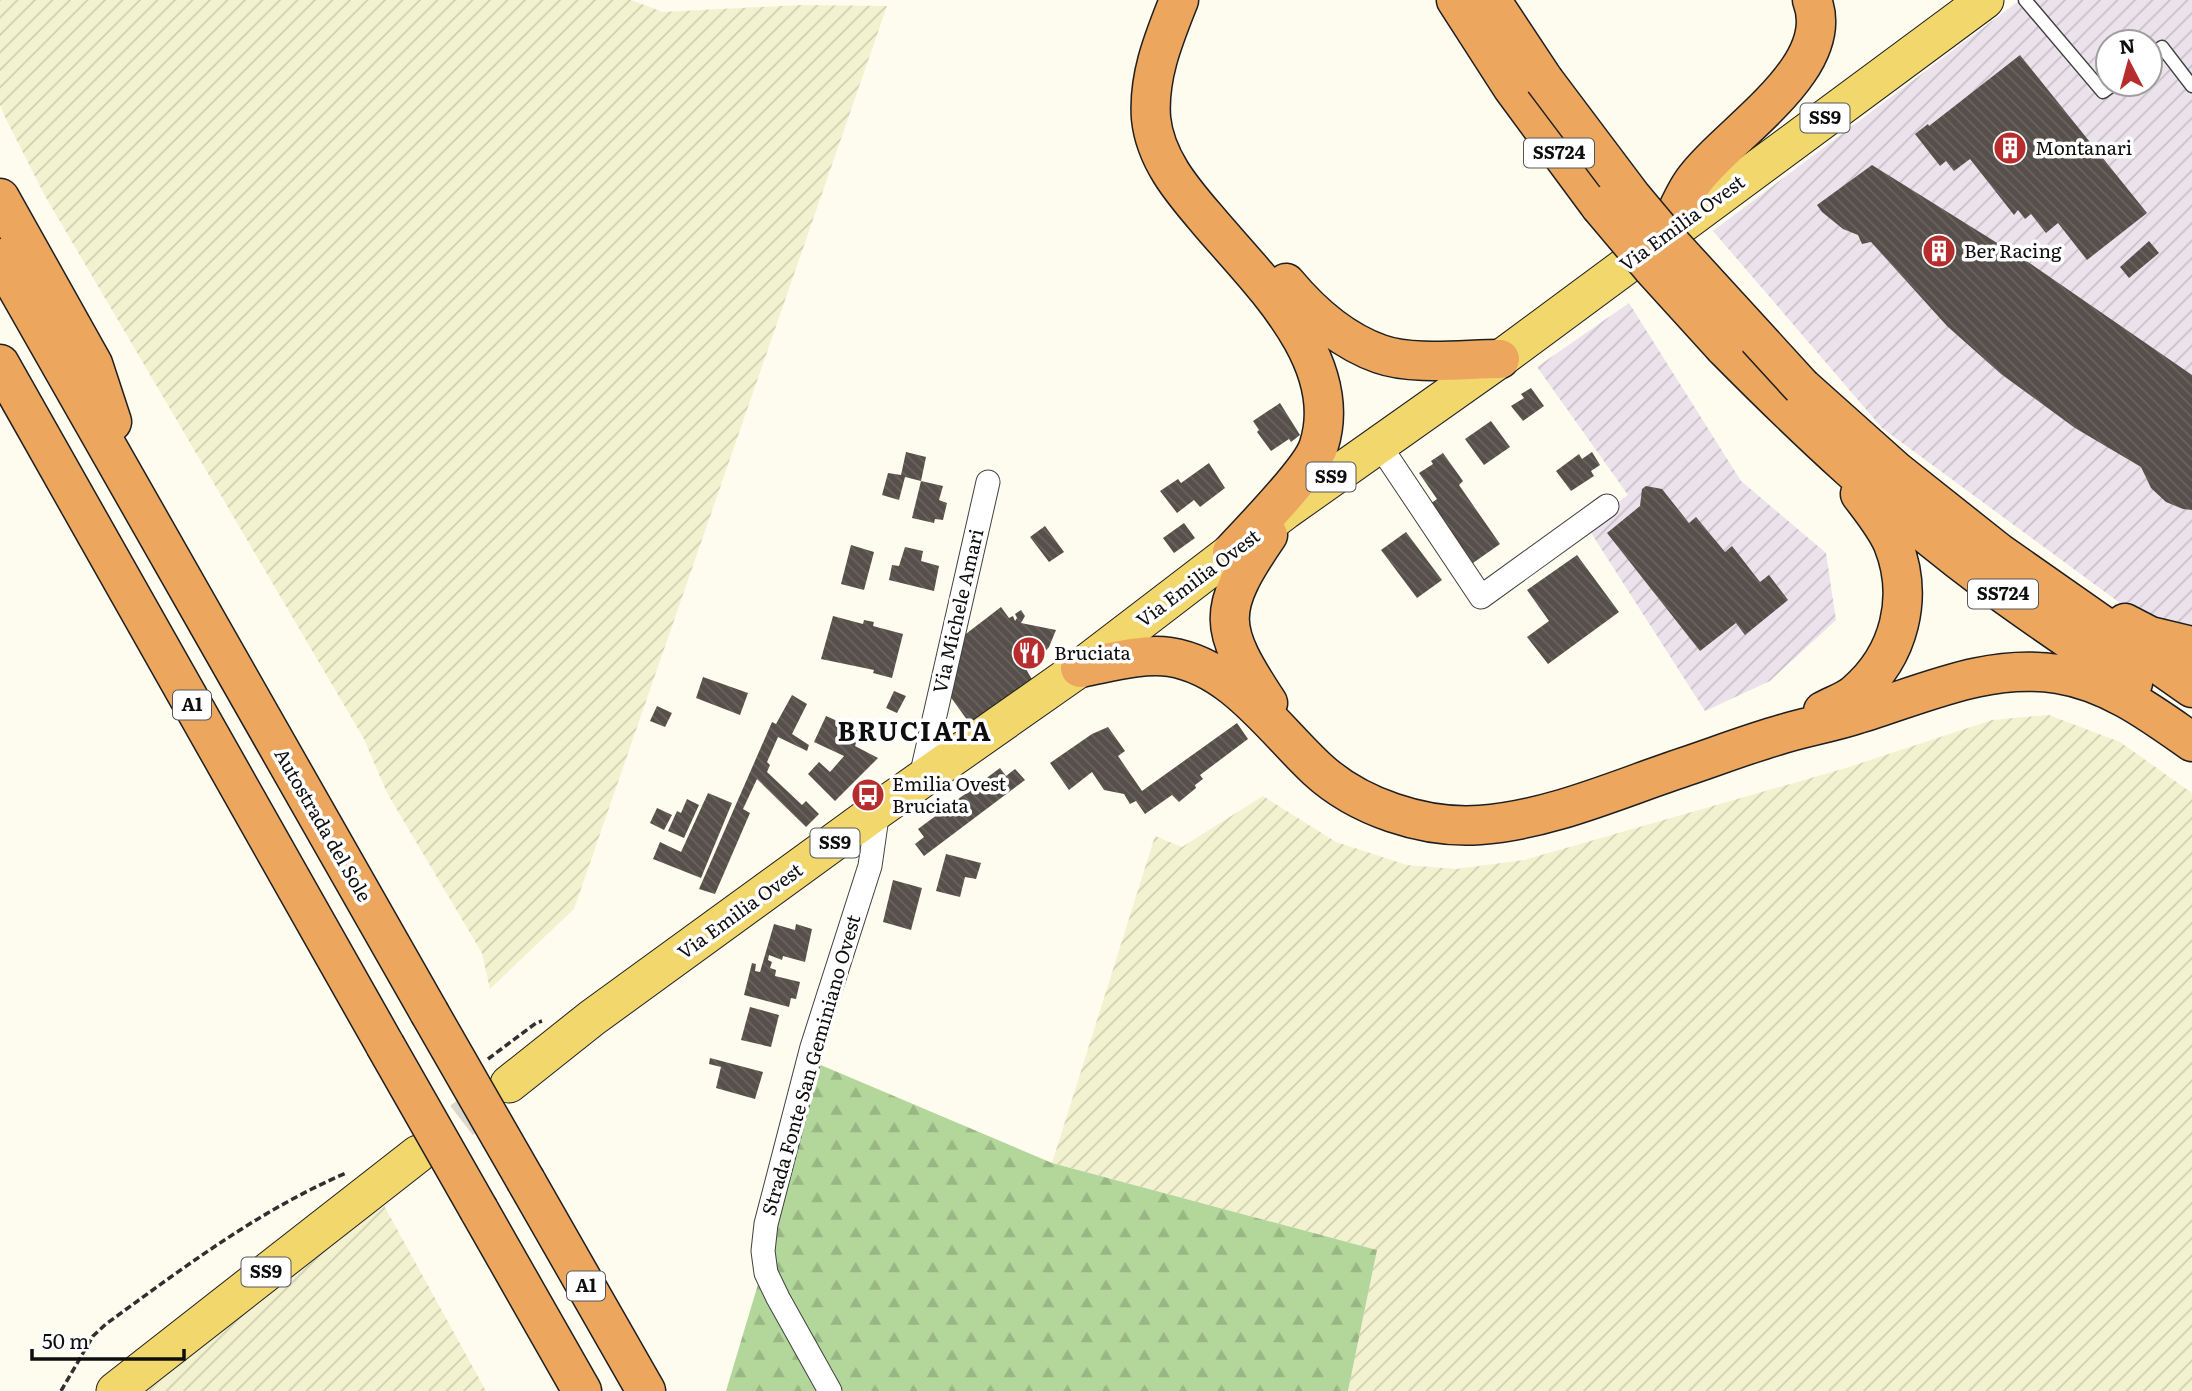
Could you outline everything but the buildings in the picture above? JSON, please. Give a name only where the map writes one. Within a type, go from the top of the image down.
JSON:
[{"type":"highway","points":[[1180,0],[1155,66],[1151,116],[1158,149],[1185,194],[1280,306],[1309,353],[1323,389],[1324,418],[1319,448],[1302,473],[1232,552]]},
{"type":"highway","points":[[1209,0],[1188,38],[1176,88],[1183,149],[1198,178],[1305,305],[1351,341],[1381,355],[1407,359],[1500,359]]},
{"type":"highway","points":[[1435,0],[1455,23],[1478,59],[1526,89]]},
{"type":"highway","name":"SS724","points":[[1456,0],[1526,89],[1625,187],[1791,395],[1826,448],[1983,579],[2192,724]]},
{"type":"highway","name":"SS724","points":[[1491,0],[1526,89]]},
{"type":"highway","points":[[1665,236],[1692,183],[1793,80],[1811,50],[1815,27],[1815,7],[1812,0]]},
{"type":"highway","points":[[0,198],[93,364],[138,501]]},
{"type":"highway","name":"Autostrada del Sole","points":[[0,258],[646,1391]]},
{"type":"highway","name":"A1","points":[[0,365],[582,1391]]},
{"type":"highway","name":"SS724","points":[[1791,395],[1896,471],[1998,552],[2192,688]]},
{"type":"highway","points":[[1777,735],[1854,695],[1873,676],[1888,655],[1902,617],[1901,568],[1892,542],[1826,448]]},
{"type":"highway","points":[[1285,512],[1236,585],[1229,617],[1233,643],[1245,668],[1300,752]]},
{"type":"highway","points":[[1998,552],[2062,580],[2103,609],[2150,636],[2192,646]]},
{"type":"highway","points":[[1080,668],[1143,657],[1168,657],[1190,662],[1212,671],[1233,687],[1339,786],[1384,809],[1430,822],[1476,826],[1529,818],[1777,735],[1856,715],[1963,679],[2008,672],[2034,671],[2077,678],[2109,689],[2192,742]]},
{"type":"main road","name":"Via Emilia Ovest","points":[[509,1084],[592,1018],[878,810],[1080,668],[1378,443],[1500,359],[1985,0]]},
{"type":"main road","name":"SS9","points":[[115,1391],[418,1154]]},
{"type":"street","points":[[1378,443],[1481,597],[1607,506]]},
{"type":"street","name":"Via Michele Amari","points":[[920,781],[988,482]]},
{"type":"street","name":"Strada Fonte San Geminiano Ovest","points":[[830,1391],[766,1273],[763,1251],[766,1224],[812,1047],[870,866],[878,810]]},
{"type":"lane","points":[[2025,0],[2094,81]]},
{"type":"lane","points":[[2164,50],[2192,86]]},
{"type":"shaded area","points":[[2020,0],[2192,0],[2192,631],[2124,606],[1882,428],[1713,231]]},
{"type":"shaded area","points":[[1629,303],[1741,481],[1826,553],[1836,620],[1770,681],[1705,711],[1586,525],[1628,495],[1537,367]]},
{"type":"green space","points":[[0,0],[631,0],[663,12],[800,5],[887,6],[574,909],[490,989],[482,953],[387,793],[364,739],[45,196],[5,117],[0,105]]},
{"type":"green space","points":[[2049,715],[2120,742],[2192,793],[2192,1391],[1348,1391],[1377,1250],[1052,1163],[1155,836],[1182,847],[1263,796],[1336,842],[1407,865],[1456,869],[1524,860],[1846,768],[1992,720]]},
{"type":"green space","points":[[816,1063],[1052,1163],[1377,1250],[1348,1391],[726,1391],[762,1271]]},
{"type":"green space","points":[[381,1200],[486,1391],[148,1391]]},
{"type":"tunnel","points":[[418,1154],[506,1086]]},
{"type":"place","name":"Montanari","points":[[2010,148]]},
{"type":"place","name":"Ber Racing","points":[[1939,251]]},
{"type":"place","name":"Bruciata","points":[[1029,653]]},
{"type":"place","name":"Emilia Ovest Bruciata","points":[[868,795]]},
{"type":"district","name":"BRUCIATA","points":[[915,732]]}]
